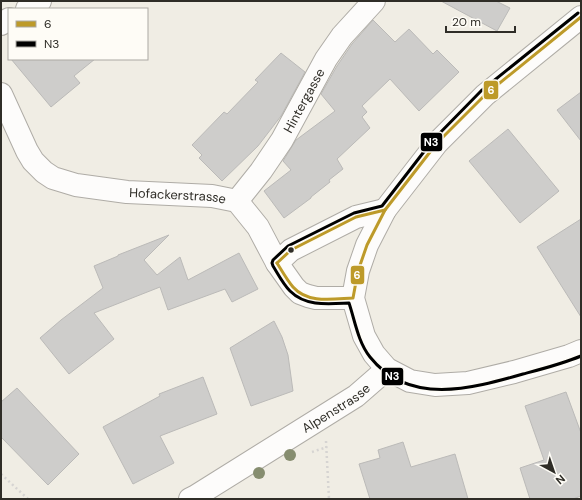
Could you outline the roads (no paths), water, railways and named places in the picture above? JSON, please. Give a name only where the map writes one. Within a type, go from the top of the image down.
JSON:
[{"type":"street","points":[[29,8],[40,1]]},
{"type":"street","name":"Hintergasse","points":[[237,201],[261,171],[282,140],[326,59],[342,36],[374,1]]},
{"type":"street","points":[[581,17],[480,100],[437,143],[385,210],[367,244],[358,271],[353,298],[364,336],[374,354],[387,369],[410,381],[435,385],[468,383],[521,370],[581,351]]},
{"type":"street","name":"Hofackerstrasse","points":[[1,94],[33,161],[44,172],[53,178],[76,185],[127,192],[212,196],[237,201],[258,226],[277,263],[300,293],[316,298],[353,298]]},
{"type":"street","points":[[277,263],[291,250],[356,217],[385,210]]},
{"type":"street","name":"Alpenstrasse","points":[[190,499],[356,396],[387,369]]}]
